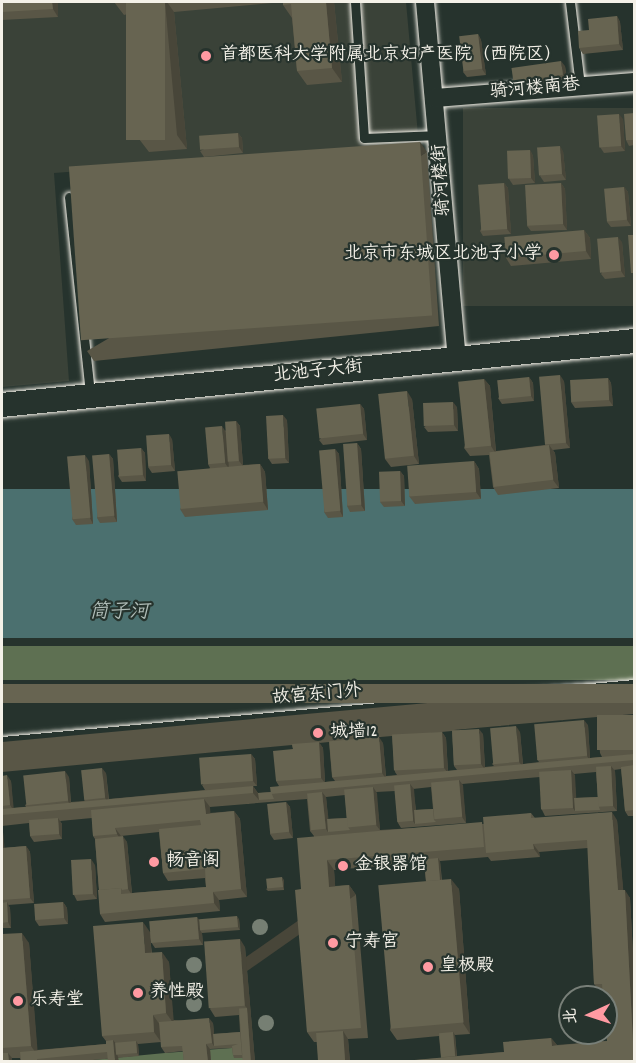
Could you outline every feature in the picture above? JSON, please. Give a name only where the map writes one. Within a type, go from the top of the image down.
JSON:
[{"type":"street","name":"骑河楼街","points":[[425,2],[439,135],[457,358]]},
{"type":"street","name":"骑河楼南巷","points":[[435,98],[634,82]]},
{"type":"street","name":"北池子大街","points":[[2,405],[634,341]]},
{"type":"lane","points":[[355,2],[364,138],[439,135]]},
{"type":"lane","points":[[570,2],[580,86]]},
{"type":"lane","points":[[69,197],[90,397]]},
{"type":"lane","name":"故宫东门外","points":[[2,741],[634,684]]},
{"type":"shaded area","name":"首都医科大学附属北京妇产医院（西院区）","points":[[2,2],[406,2],[419,146],[54,173],[69,381],[2,387]]},
{"type":"shaded area","name":"北京市东城区北池子小学","points":[[463,108],[634,108],[634,306],[463,306]]},
{"type":"green space","points":[[2,646],[634,646],[634,680],[2,680]]},
{"type":"green space","points":[[245,1047],[246,1062],[71,1062],[165,1053]]},
{"type":"water","name":"筒子河","points":[[2,489],[634,489],[634,638],[2,638]]},
{"type":"building","points":[[2,2],[52,2],[53,9],[2,12]]},
{"type":"building","points":[[126,2],[165,2],[165,140],[126,140]]},
{"type":"building","points":[[283,2],[326,2],[332,68],[297,71],[291,4],[283,5]]},
{"type":"building","points":[[617,16],[619,44],[579,48],[578,31],[589,30],[588,19]]},
{"type":"building","points":[[478,34],[482,69],[463,71],[459,36]]},
{"type":"building","points":[[561,61],[563,75],[513,82],[511,68]]},
{"type":"building","points":[[634,113],[634,140],[626,140],[624,114]]},
{"type":"building","points":[[619,114],[621,146],[599,147],[597,116]]},
{"type":"building","points":[[238,133],[239,147],[200,150],[199,136]]},
{"type":"building","points":[[420,142],[432,316],[81,340],[69,167]]},
{"type":"building","points":[[560,146],[562,174],[539,176],[537,148]]},
{"type":"building","points":[[530,150],[531,178],[508,179],[507,151]]},
{"type":"building","points":[[504,183],[507,229],[481,231],[478,185]]},
{"type":"building","points":[[561,183],[563,224],[527,226],[525,185]]},
{"type":"building","points":[[624,187],[627,220],[607,222],[604,189]]},
{"type":"building","points":[[584,230],[586,251],[506,258],[504,237]]},
{"type":"building","points":[[628,235],[634,235],[634,273],[631,273]]},
{"type":"building","points":[[618,237],[621,271],[600,273],[597,239]]},
{"type":"building","points":[[560,375],[566,443],[545,445],[539,377]]},
{"type":"building","points":[[529,377],[531,396],[499,399],[497,380]]},
{"type":"building","points":[[608,378],[609,400],[571,402],[570,380]]},
{"type":"building","points":[[484,379],[491,446],[465,448],[458,382]]},
{"type":"building","points":[[407,391],[414,456],[385,459],[378,394]]},
{"type":"building","points":[[453,402],[454,425],[424,426],[423,403]]},
{"type":"building","points":[[360,404],[363,434],[319,438],[316,409]]},
{"type":"building","points":[[283,415],[285,458],[268,459],[266,416]]},
{"type":"building","points":[[236,421],[239,461],[228,462],[225,422]]},
{"type":"building","points":[[222,426],[225,463],[208,464],[205,427]]},
{"type":"building","points":[[169,434],[171,465],[148,467],[146,436]]},
{"type":"building","points":[[357,443],[361,505],[347,506],[343,444]]},
{"type":"building","points":[[549,445],[553,480],[494,487],[489,452]]},
{"type":"building","points":[[141,448],[143,475],[119,477],[117,450]]},
{"type":"building","points":[[335,449],[340,511],[324,512],[319,450]]},
{"type":"building","points":[[109,454],[114,516],[97,517],[92,455]]},
{"type":"building","points":[[85,455],[90,518],[73,519],[67,457]]},
{"type":"building","points":[[474,461],[476,492],[409,497],[407,466]]},
{"type":"building","points":[[260,464],[263,502],[181,509],[177,471]]},
{"type":"building","points":[[400,471],[401,501],[380,502],[379,472]]},
{"type":"building","points":[[2,684],[634,684],[634,703],[2,703]]},
{"type":"building","points":[[597,715],[634,715],[634,750],[597,750]]},
{"type":"building","points":[[584,720],[587,756],[537,760],[534,724]]},
{"type":"building","points":[[516,726],[519,762],[493,764],[490,728]]},
{"type":"building","points":[[479,729],[481,764],[454,765],[452,730]]},
{"type":"building","points":[[442,732],[444,768],[394,771],[392,735]]},
{"type":"building","points":[[379,737],[382,773],[332,777],[329,741]]},
{"type":"building","points":[[319,742],[321,778],[276,781],[273,751],[293,749],[292,744]]},
{"type":"building","points":[[251,754],[253,781],[201,785],[199,758]]},
{"type":"building","points":[[634,754],[634,760],[271,794],[270,787]]},
{"type":"building","points":[[634,765],[634,810],[625,811],[621,767]]},
{"type":"building","points":[[611,766],[613,806],[598,807],[596,767]]},
{"type":"building","points":[[102,768],[105,798],[84,800],[81,770]]},
{"type":"building","points":[[571,770],[573,808],[541,810],[539,772]]},
{"type":"building","points":[[65,771],[68,801],[26,805],[23,775]]},
{"type":"building","points":[[7,775],[10,805],[2,806],[2,776]]},
{"type":"building","points":[[459,780],[462,817],[434,819],[431,782]]},
{"type":"building","points":[[410,784],[413,821],[397,822],[394,785]]},
{"type":"building","points":[[253,786],[253,793],[2,815],[2,809]]},
{"type":"building","points":[[373,787],[376,825],[347,827],[344,790]]},
{"type":"building","points":[[271,792],[274,799],[259,800],[258,793]]},
{"type":"building","points":[[322,792],[326,829],[311,830],[307,794]]},
{"type":"building","points":[[598,797],[600,810],[575,811],[574,798]]},
{"type":"building","points":[[204,799],[206,814],[234,811],[241,889],[213,892],[214,903],[100,914],[98,890],[121,888],[121,894],[206,887],[205,869],[163,873],[159,829],[201,825],[200,820],[115,828],[117,834],[93,836],[91,810]]},
{"type":"building","points":[[286,802],[289,832],[270,834],[267,804]]},
{"type":"building","points":[[433,809],[436,822],[415,824],[414,810]]},
{"type":"building","points":[[612,812],[618,890],[625,890],[634,1060],[613,1062],[392,1062],[504,1052],[503,1042],[551,1038],[552,1046],[618,1045],[618,985],[594,984],[587,840],[533,844],[534,849],[486,853],[483,817],[531,813],[531,818]]},
{"type":"building","points":[[58,818],[59,834],[30,836],[29,820]]},
{"type":"building","points":[[347,818],[350,830],[328,832],[327,819]]},
{"type":"building","points":[[482,822],[484,847],[327,860],[329,887],[349,885],[361,1028],[307,1032],[295,890],[301,889],[297,838]]},
{"type":"building","points":[[123,836],[128,889],[99,890],[95,839]]},
{"type":"building","points":[[26,846],[30,898],[2,900],[2,848]]},
{"type":"building","points":[[438,858],[440,880],[426,881],[424,859]]},
{"type":"building","points":[[91,859],[93,894],[73,895],[71,860]]},
{"type":"building","points":[[282,877],[283,887],[267,889],[266,879]]},
{"type":"building","name":"皇极殿","points":[[451,879],[464,1022],[391,1029],[378,885]]},
{"type":"building","points":[[7,902],[8,922],[2,923],[2,903]]},
{"type":"building","points":[[63,902],[64,918],[35,920],[34,904]]},
{"type":"building","points":[[237,916],[238,927],[200,930],[199,919]]},
{"type":"building","points":[[197,917],[199,939],[151,943],[149,921]]},
{"type":"building","name":"养性殿","points":[[143,922],[145,953],[162,952],[166,1013],[153,1015],[154,1032],[102,1036],[93,926]]},
{"type":"building","name":"乐寿堂","points":[[22,933],[31,1046],[2,1048],[2,934]]},
{"type":"building","points":[[240,939],[245,1006],[209,1008],[204,942]]},
{"type":"building","points":[[247,1008],[251,1062],[243,1062],[239,1009]]},
{"type":"building","points":[[209,1018],[212,1043],[206,1044],[208,1062],[184,1062],[182,1046],[161,1047],[159,1022]]},
{"type":"building","points":[[343,1031],[345,1062],[318,1062],[316,1033]]},
{"type":"building","points":[[240,1032],[242,1055],[233,1055],[232,1046],[238,1044],[214,1046],[213,1034]]},
{"type":"building","points":[[453,1032],[455,1056],[441,1057],[439,1033]]},
{"type":"building","points":[[113,1040],[115,1062],[108,1062],[107,1052],[37,1059],[37,1062],[21,1062],[20,1052],[106,1044],[106,1041]]},
{"type":"building","points":[[136,1041],[137,1053],[116,1055],[115,1043]]},
{"type":"building","points":[[2,1053],[8,1053],[9,1062],[2,1062]]},
{"type":"place","name":"首都医科大学附属北京妇产医院（西院区）","points":[[206,56]]},
{"type":"place","name":"北京市东城区北池子小学","points":[[554,255]]},
{"type":"place","name":"城墙12","points":[[318,733]]},
{"type":"place","name":"畅音阁","points":[[154,862]]},
{"type":"place","name":"金银器馆","points":[[343,866]]},
{"type":"place","name":"宁寿宫","points":[[333,943]]},
{"type":"place","name":"皇极殿","points":[[428,967]]},
{"type":"place","name":"养性殿","points":[[138,993]]},
{"type":"place","name":"乐寿堂","points":[[18,1001]]}]
